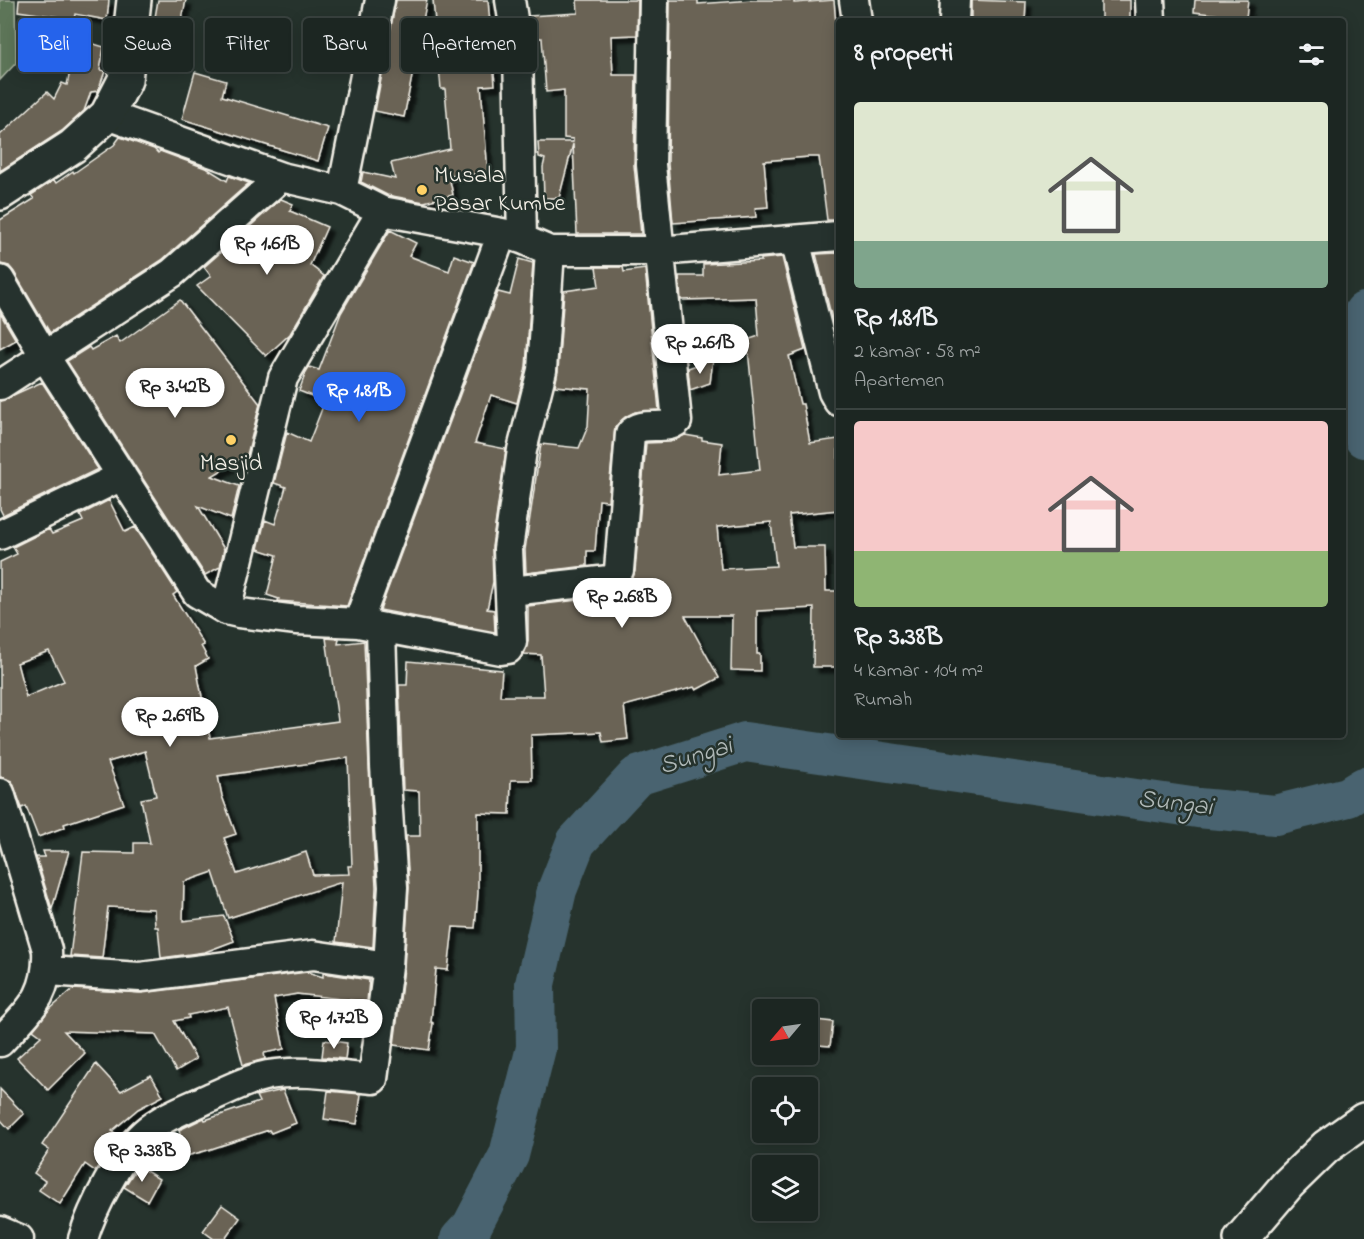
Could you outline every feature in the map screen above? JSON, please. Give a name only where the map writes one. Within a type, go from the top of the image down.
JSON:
[{"type":"highway","points":[[0,193],[74,146],[106,116],[125,80],[134,0]]},
{"type":"highway","points":[[1241,1239],[1288,1184],[1326,1147],[1364,1120]]},
{"type":"street","points":[[342,191],[381,0]]},
{"type":"street","points":[[83,1239],[88,1222],[129,1150],[145,1132],[166,1119],[230,1089],[268,1076],[309,1073],[373,1079],[388,966],[393,887],[385,766],[369,626],[512,236],[518,51],[510,0]]},
{"type":"street","points":[[511,591],[609,580],[615,577],[619,570],[630,434],[640,426],[673,425],[677,421],[651,165],[654,0]]},
{"type":"street","points":[[854,0],[857,18]]},
{"type":"street","points":[[954,18],[955,0]]},
{"type":"street","points":[[1150,0],[1151,18]]},
{"type":"street","points":[[106,116],[281,177],[342,191],[382,211],[512,236],[550,251],[658,251],[836,236]]},
{"type":"street","points":[[0,386],[172,273],[281,177]]},
{"type":"street","points":[[226,610],[283,378],[382,211]]},
{"type":"street","points":[[795,240],[836,397]]},
{"type":"street","points":[[0,280],[44,355],[197,593],[226,610],[239,613],[369,626],[501,650],[508,649],[512,642],[508,549],[522,450],[542,370],[550,251]]},
{"type":"street","points":[[0,535],[122,476]]},
{"type":"street","points":[[0,793],[5,825],[47,950],[48,971],[37,1000],[0,1042]]},
{"type":"street","points":[[48,971],[140,977],[313,955],[388,966]]},
{"type":"street","points":[[0,1231],[19,1239]]},
{"type":"green space","points":[[0,0],[15,0],[16,63],[0,80]]},
{"type":"building","points":[[19,0],[109,0],[107,18],[103,19],[75,14],[74,18],[67,18],[18,11]]},
{"type":"building","points":[[158,0],[186,0],[182,18],[155,18]]},
{"type":"building","points":[[396,0],[427,0],[423,18],[401,18],[401,72],[413,72],[404,117],[375,111],[382,72],[389,72],[389,37]]},
{"type":"building","points":[[433,0],[488,0],[489,18],[435,18]]},
{"type":"building","points":[[577,0],[638,0],[637,35],[611,36],[613,75],[636,75],[634,165],[641,234],[577,234],[573,144],[559,198],[544,198],[545,159],[539,157],[538,142],[573,142],[573,139],[564,138],[564,90],[546,92],[542,38],[537,38],[537,18],[529,18],[529,16],[578,13]]},
{"type":"building","points":[[670,0],[698,0],[698,4],[753,0],[794,0],[794,3],[834,0],[836,220],[827,220],[819,157],[808,157],[764,161],[768,207],[755,208],[756,217],[673,223],[668,164]]},
{"type":"building","points":[[971,0],[1026,2],[1025,18],[971,18]]},
{"type":"building","points":[[1101,0],[1130,0],[1130,18],[1101,18]]},
{"type":"building","points":[[1195,0],[1248,0],[1246,18],[1194,12]]},
{"type":"building","points":[[91,43],[103,47],[100,70],[105,72],[98,91],[91,92],[84,111],[62,131],[0,171],[0,135],[47,92],[54,99],[62,83],[67,85],[70,72],[91,72]]},
{"type":"building","points":[[195,72],[226,81],[222,96],[328,128],[318,161],[182,119]]},
{"type":"building","points":[[439,72],[494,72],[495,85],[481,86],[488,173],[449,176],[453,195],[424,202],[387,195],[361,182],[363,172],[395,179],[391,163],[450,149],[445,89],[441,89]]},
{"type":"building","points":[[120,137],[154,149],[158,153],[160,151],[208,169],[227,181],[229,176],[249,183],[162,260],[50,333],[14,272],[9,266],[0,264],[0,220],[34,199],[31,195],[54,180],[56,183],[73,171],[74,173],[114,145]]},
{"type":"building","points":[[281,199],[293,204],[290,211],[327,227],[310,265],[324,276],[290,334],[266,356],[197,286],[211,276],[204,267]]},
{"type":"building","points":[[390,230],[416,243],[409,256],[449,271],[454,255],[474,262],[347,606],[278,601],[279,599],[267,595],[277,555],[258,549],[265,520],[275,524],[286,487],[274,483],[287,432],[309,442],[325,401],[299,391],[309,367],[319,370],[341,313]]},
{"type":"building","points":[[836,253],[836,335],[816,254]]},
{"type":"building","points":[[782,257],[805,350],[789,356],[800,404],[803,404],[810,443],[836,439],[836,510],[789,515],[793,547],[825,547],[826,591],[836,591],[836,667],[813,667],[814,608],[757,611],[757,654],[760,654],[760,671],[731,670],[732,616],[685,616],[719,678],[696,690],[694,687],[624,706],[628,739],[603,742],[601,732],[531,735],[532,780],[511,780],[510,814],[478,813],[478,893],[475,928],[453,927],[448,970],[436,969],[429,1050],[394,1045],[404,968],[409,888],[406,836],[420,836],[419,791],[403,790],[399,685],[407,685],[408,661],[502,670],[500,696],[544,696],[541,655],[524,654],[528,641],[528,606],[611,596],[626,588],[631,588],[635,571],[646,443],[670,442],[685,435],[702,438],[702,440],[722,443],[719,475],[760,470],[747,340],[759,336],[756,298],[681,300],[679,276],[703,276],[703,264],[761,261],[761,259]],"holes":[[[771,522],[776,566],[721,569],[717,527]]]},
{"type":"building","points":[[519,259],[533,263],[526,367],[517,403],[491,395],[475,443],[506,449],[492,547],[493,582],[487,609],[494,610],[495,632],[380,610],[498,292],[510,295]]},
{"type":"building","points":[[596,267],[623,267],[624,272],[645,269],[659,410],[635,412],[625,417],[615,427],[608,501],[599,500],[595,551],[587,551],[587,566],[526,573],[525,550],[541,444],[579,448],[588,426],[590,389],[555,386],[564,291],[599,286]]},
{"type":"building","points":[[180,300],[260,404],[247,455],[212,476],[239,486],[231,519],[198,506],[224,549],[220,567],[205,575],[67,361],[89,347],[91,350],[116,336],[120,343]]},
{"type":"building","points":[[0,313],[16,340],[0,349]]},
{"type":"building","points":[[713,359],[710,383],[690,390],[688,368]]},
{"type":"building","points":[[42,382],[98,469],[3,515],[0,509],[0,401]]},
{"type":"building","points":[[109,500],[125,532],[135,527],[177,592],[173,595],[204,645],[201,646],[208,659],[196,666],[210,738],[338,721],[326,638],[339,639],[338,644],[364,641],[376,887],[373,947],[336,942],[342,882],[228,918],[213,872],[184,882],[183,921],[224,916],[234,941],[205,952],[161,958],[154,909],[108,907],[102,958],[70,956],[83,852],[134,853],[134,843],[150,843],[141,799],[156,796],[145,751],[108,762],[124,804],[64,824],[65,827],[38,837],[26,806],[22,808],[12,781],[0,777],[0,562],[17,554],[13,547],[49,529],[52,534],[83,521],[80,515]],"holes":[[[49,651],[64,681],[26,697],[17,663]],[[348,758],[352,866],[348,866],[349,874],[313,875],[306,852],[237,874],[224,838],[236,834],[222,796],[218,776]]]},
{"type":"building","points":[[43,851],[69,851],[52,909],[36,857],[45,857]]},
{"type":"building","points":[[307,972],[323,977],[323,973],[369,980],[367,1002],[297,994],[274,998],[284,1049],[264,1053],[265,1059],[243,1065],[228,1007],[188,1015],[189,1018],[174,1021],[196,1059],[176,1071],[155,1034],[64,1031],[85,1053],[48,1090],[17,1058],[41,1036],[33,1030],[49,1010],[73,989],[142,993]]},
{"type":"building","points":[[818,1020],[833,1022],[830,1046],[818,1045]]},
{"type":"building","points":[[324,1040],[347,1043],[345,1059],[322,1057]]},
{"type":"building","points":[[96,1064],[121,1091],[151,1075],[163,1096],[138,1109],[112,1131],[119,1136],[95,1171],[85,1164],[60,1204],[39,1190],[45,1181],[34,1173],[49,1150],[42,1145]]},
{"type":"building","points":[[0,1089],[24,1114],[9,1129],[0,1119]]},
{"type":"building","points":[[283,1090],[296,1123],[271,1133],[269,1130],[186,1156],[179,1130],[204,1118],[205,1120],[259,1102],[256,1096]]},
{"type":"building","points":[[328,1091],[361,1094],[357,1124],[324,1119]]},
{"type":"building","points":[[138,1166],[159,1179],[147,1201],[124,1187]]},
{"type":"building","points":[[222,1205],[240,1218],[225,1239],[214,1239],[203,1231]]},
{"type":"waterway","name":"Sungai","points":[[1364,312],[1356,388],[1364,438]]},
{"type":"waterway","name":"Sungai","points":[[460,1239],[472,1226],[509,1155],[536,1048],[535,984],[557,890],[576,842],[637,776],[745,742],[1198,808],[1275,815],[1348,797],[1364,787]]},
{"type":"place","name":"Musala Pasar Kumbe","points":[[422,190]]},
{"type":"place","name":"Masjid","points":[[231,440]]}]
